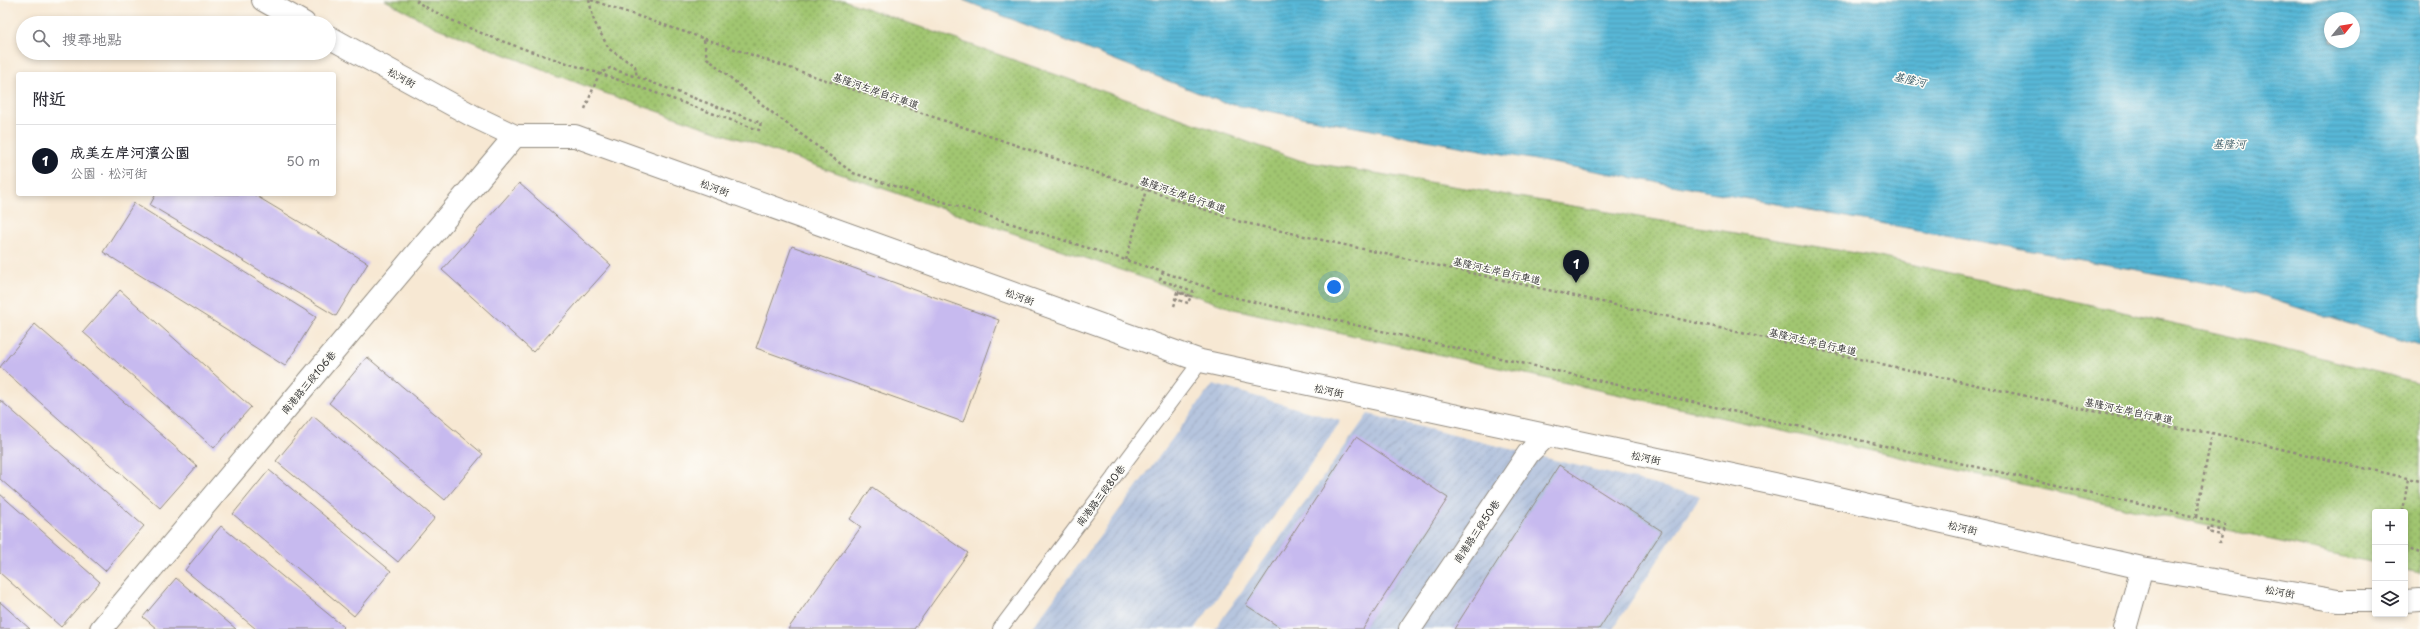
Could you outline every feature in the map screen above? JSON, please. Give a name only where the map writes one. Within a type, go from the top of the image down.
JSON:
[{"type":"street","points":[[263,0],[292,16]]},
{"type":"street","name":"松河街","points":[[336,41],[473,116],[515,136],[576,136],[1201,361],[1830,496],[2142,568],[2194,578],[2228,582],[2338,601],[2372,601]]},
{"type":"street","name":"南港路三段106巷","points":[[101,629],[515,136]]},
{"type":"street","name":"南港路三段50巷","points":[[1410,629],[1528,454],[1546,436]]},
{"type":"street","points":[[2125,629],[2142,568]]},
{"type":"street","points":[[2408,601],[2420,600]]},
{"type":"lane","name":"南港路三段80巷","points":[[1000,629],[1201,361]]},
{"type":"path","points":[[418,0],[417,2],[442,16],[532,53],[599,74],[759,130],[761,123],[610,68],[599,74],[576,136]]},
{"type":"path","points":[[590,0],[594,21],[609,49],[634,66],[636,78]]},
{"type":"path","name":"基隆河左岸自行車道","points":[[590,0],[1242,222],[2166,427],[2212,433],[2420,481]]},
{"type":"path","points":[[704,40],[707,58],[770,111],[853,173],[1163,272],[1237,298],[2196,517],[2225,525],[2223,531],[2209,527],[2208,532],[2221,535],[2219,543]]},
{"type":"path","points":[[1126,260],[1146,190]]},
{"type":"path","points":[[1163,272],[1160,280],[1193,291],[1191,297],[1184,294],[1177,292],[1175,299],[1188,303],[1190,299],[1191,296],[1179,292],[1177,299],[1174,306]]},
{"type":"path","points":[[2196,517],[2212,433]]},
{"type":"path","points":[[2403,509],[2408,478]]},
{"type":"path","points":[[2408,549],[2420,553]]},
{"type":"shaded area","points":[[1213,384],[1341,421],[1195,629],[1031,629]]},
{"type":"shaded area","points":[[1368,414],[1700,496],[1613,629],[1215,629]]},
{"type":"green space","points":[[385,0],[843,0],[1302,161],[1879,257],[2291,350],[2420,383],[2420,573],[2408,571],[2408,509],[2372,509],[2372,562],[1234,309],[593,89],[435,27]]},
{"type":"water","name":"基隆河","points":[[963,0],[2420,0],[2420,346],[2235,288],[1224,103]]},
{"type":"building","points":[[519,183],[611,265],[533,352],[442,270]]},
{"type":"building","points":[[155,196],[256,196],[368,263],[336,316],[150,205]]},
{"type":"building","points":[[134,203],[316,317],[285,366],[103,252]]},
{"type":"building","points":[[792,246],[999,320],[963,422],[756,348]]},
{"type":"building","points":[[120,290],[251,407],[214,448],[83,332]]},
{"type":"building","points":[[35,324],[197,466],[160,508],[0,367]]},
{"type":"building","points":[[367,357],[483,454],[445,500],[329,403]]},
{"type":"building","points":[[0,400],[144,526],[105,571],[0,479]]},
{"type":"building","points":[[313,416],[435,518],[398,562],[276,461]]},
{"type":"building","points":[[1356,437],[1448,498],[1363,629],[1282,629],[1246,605]]},
{"type":"building","points":[[1559,465],[1662,531],[1599,629],[1454,629]]},
{"type":"building","points":[[269,470],[391,571],[354,616],[233,514]]},
{"type":"building","points":[[872,487],[968,553],[914,629],[788,629],[861,527],[850,519]]},
{"type":"building","points":[[0,494],[100,582],[61,627],[0,573]]},
{"type":"building","points":[[221,526],[344,627],[342,629],[256,629],[185,570]]},
{"type":"building","points":[[176,578],[236,629],[157,629],[143,617]]},
{"type":"building","points":[[0,602],[30,629],[0,629]]},
{"type":"place","name":"成美左岸河濱公園","points":[[1576,283]]}]
